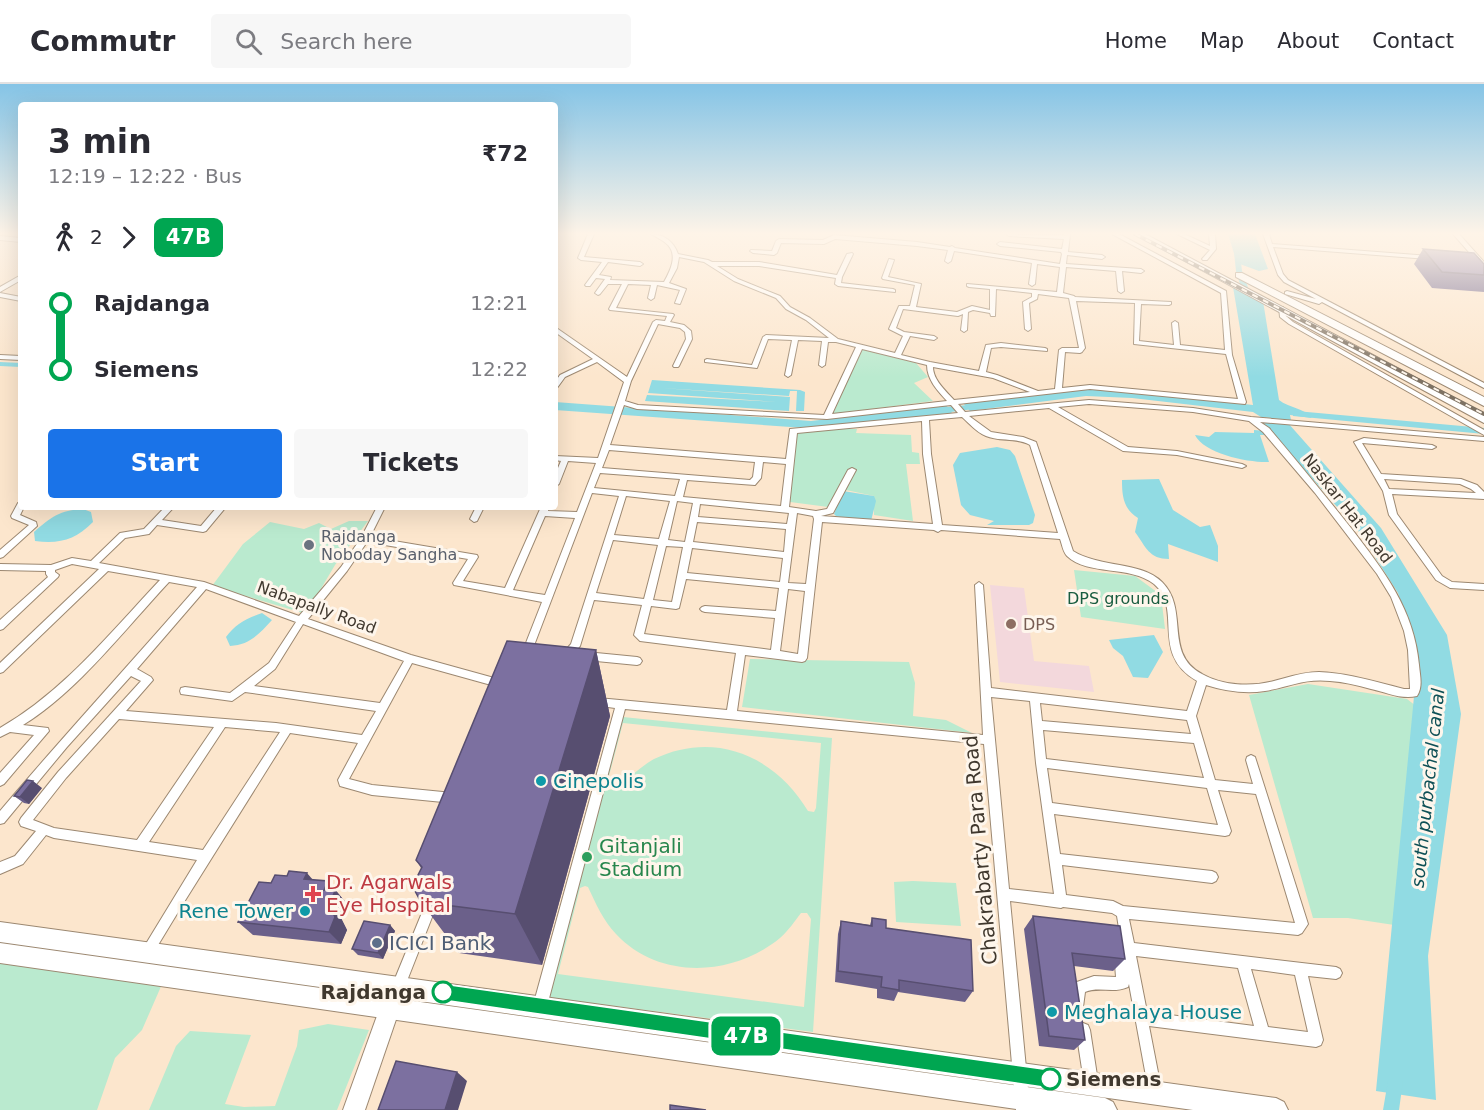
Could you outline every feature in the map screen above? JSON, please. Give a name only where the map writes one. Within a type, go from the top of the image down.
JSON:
[{"type":"main road","points":[[1245,282],[1283,299],[1310,327],[1484,419]]},
{"type":"main road","points":[[1251,282],[1484,402]]},
{"type":"main road","points":[[0,932],[1276,1110]]},
{"type":"main road","points":[[0,953],[1023,1104],[1105,1110]]},
{"type":"street","points":[[0,290],[13,282]]},
{"type":"street","points":[[598,293],[606,282],[666,284],[683,289],[678,303]]},
{"type":"street","points":[[741,282],[778,297],[788,308],[836,340],[930,364],[982,373],[1037,392]]},
{"type":"street","points":[[838,282],[838,284],[893,291]]},
{"type":"street","points":[[906,282],[918,284],[913,308]]},
{"type":"street","points":[[1060,294],[1061,282]]},
{"type":"street","points":[[1120,282],[1121,291]]},
{"type":"street","points":[[621,404],[637,407],[827,417],[1037,392],[1103,388],[1242,402],[1229,352],[1224,292],[1205,282]]},
{"type":"street","points":[[1286,282],[1289,289],[1283,299],[1283,317],[1484,433]]},
{"type":"street","points":[[1288,282],[1484,386]]},
{"type":"street","points":[[625,284],[612,309],[671,315],[667,323]]},
{"type":"street","points":[[651,298],[654,284]]},
{"type":"street","points":[[969,285],[1060,294],[1073,299],[1169,303]]},
{"type":"street","points":[[964,330],[966,313],[972,308],[993,314],[993,288]]},
{"type":"street","points":[[1028,329],[1026,302],[1035,298],[1035,292]]},
{"type":"street","points":[[0,296],[18,298]]},
{"type":"street","points":[[1058,390],[1062,350],[1082,351],[1080,328],[1073,299]]},
{"type":"street","points":[[1283,299],[1325,303]]},
{"type":"street","points":[[1138,302],[1137,343],[1229,352]]},
{"type":"street","points":[[934,338],[893,331],[892,327],[901,307],[966,313]]},
{"type":"street","points":[[529,656],[579,515],[615,423],[628,381],[656,322],[682,326],[689,334],[676,366]]},
{"type":"street","points":[[1175,323],[1177,347]]},
{"type":"street","points":[[558,331],[628,381]]},
{"type":"street","points":[[897,356],[906,333]]},
{"type":"street","points":[[707,361],[755,367],[763,338],[836,340]]},
{"type":"street","points":[[788,375],[795,339]]},
{"type":"street","points":[[822,365],[825,341]]},
{"type":"street","points":[[982,373],[987,346],[1001,345],[1045,350]]},
{"type":"street","points":[[827,417],[859,347]]},
{"type":"street","points":[[0,357],[18,358]]},
{"type":"street","points":[[558,382],[560,378],[596,360]]},
{"type":"street","points":[[930,364],[930,373],[954,403],[987,434],[1029,440],[1033,444],[1062,536],[1069,553],[1074,558],[1139,573],[1158,583],[1167,593],[1173,608],[1176,651],[1182,663],[1202,680],[1191,716],[1225,831],[1048,808]]},
{"type":"street","points":[[775,654],[791,527],[789,462],[793,431],[1101,401],[1251,419],[1484,439]]},
{"type":"street","points":[[1051,406],[1126,449],[1177,453],[1242,466]]},
{"type":"street","points":[[925,418],[927,454],[938,529]]},
{"type":"street","name":"Naskar Hat Road","points":[[1202,680],[1240,687],[1264,687],[1303,676],[1321,676],[1404,693],[1413,693],[1416,689],[1409,631],[1395,597],[1380,572],[1318,491],[1266,430],[1251,419]]},
{"type":"street","points":[[1432,447],[1364,440],[1358,442],[1388,491],[1393,515],[1439,578],[1450,585],[1484,587]]},
{"type":"street","points":[[606,447],[789,462]]},
{"type":"street","points":[[558,458],[684,478],[752,483],[757,478],[759,460]]},
{"type":"street","points":[[558,477],[566,458]]},
{"type":"street","points":[[817,517],[830,511],[852,470]]},
{"type":"street","points":[[1378,476],[1461,482],[1474,487],[1484,496]]},
{"type":"street","points":[[684,478],[676,499],[639,635],[643,638],[802,658],[817,517]]},
{"type":"street","points":[[589,490],[789,510],[817,517],[938,529],[1062,536]]},
{"type":"street","points":[[1388,491],[1484,496]]},
{"type":"street","points":[[623,494],[575,646],[561,654],[637,661]]},
{"type":"street","points":[[591,596],[676,606],[697,501]]},
{"type":"street","points":[[0,555],[33,526],[15,516],[18,510]]},
{"type":"street","points":[[93,564],[123,536],[146,532],[167,510]]},
{"type":"street","points":[[155,522],[202,529],[219,510]]},
{"type":"street","points":[[185,691],[232,697],[272,666],[302,619],[344,569],[365,539],[380,510]]},
{"type":"street","points":[[474,519],[478,510]]},
{"type":"street","points":[[508,592],[544,510],[579,515]]},
{"type":"street","points":[[693,519],[791,527]]},
{"type":"street","points":[[609,537],[788,555]]},
{"type":"street","points":[[365,539],[474,557],[457,583],[548,599]]},
{"type":"street","name":"Nabapally Road","points":[[0,567],[51,568],[70,561],[204,585],[410,659],[514,687]]},
{"type":"street","points":[[0,669],[107,567]]},
{"type":"street","points":[[0,626],[56,575],[50,574],[51,568]]},
{"type":"street","points":[[682,576],[810,588]]},
{"type":"street","points":[[0,733],[5,727],[30,715],[70,680],[166,578]]},
{"type":"street","points":[[0,819],[204,585]]},
{"type":"street","name":"Chakrabarty Para Road","points":[[979,585],[989,740],[1023,1104]]},
{"type":"street","points":[[705,609],[779,615]]},
{"type":"street","points":[[730,716],[741,650]]},
{"type":"street","points":[[410,659],[345,775],[344,783],[372,790],[463,799]]},
{"type":"street","points":[[132,668],[132,672],[148,680],[26,819],[26,824],[43,831],[204,856]]},
{"type":"street","points":[[243,688],[383,708]]},
{"type":"street","points":[[986,692],[1191,716]]},
{"type":"street","points":[[1035,698],[1041,763],[1061,902]]},
{"type":"street","points":[[583,700],[621,706],[989,740]]},
{"type":"street","points":[[540,1006],[621,706]]},
{"type":"street","points":[[116,715],[287,729],[365,740]]},
{"type":"street","points":[[140,845],[222,723]]},
{"type":"street","points":[[1037,725],[1198,740]]},
{"type":"street","points":[[0,780],[44,731],[5,727]]},
{"type":"street","points":[[148,951],[204,856],[222,835],[287,729]]},
{"type":"street","points":[[1004,894],[1113,907],[1122,912],[1298,929],[1302,924],[1251,760]]},
{"type":"street","points":[[1041,763],[1210,782],[1260,790]]},
{"type":"street","points":[[0,868],[19,860],[43,831]]},
{"type":"street","points":[[1054,860],[1212,877]]},
{"type":"street","points":[[354,1110],[389,1009],[438,887]]},
{"type":"street","points":[[1122,912],[1156,1094]]},
{"type":"street","points":[[1091,1084],[1077,994],[1084,984],[1123,982],[1125,978],[1117,934],[1111,929]]},
{"type":"street","points":[[1129,950],[1336,973]]},
{"type":"street","points":[[1243,963],[1263,1033]]},
{"type":"street","points":[[1142,1018],[1316,1040],[1300,969]]},
{"type":"shaded area","name":"DPS","points":[[990,585],[1024,588],[1034,661],[1089,666],[1094,692],[1000,682]]},
{"type":"green space","points":[[861,349],[916,363],[928,377],[914,383],[933,401],[833,414]]},
{"type":"green space","points":[[797,429],[857,429],[856,433],[911,435],[912,452],[919,453],[920,464],[906,464],[913,521],[874,515],[874,496],[846,490],[836,508],[790,502]]},
{"type":"green space","points":[[349,521],[368,521],[335,565],[306,614],[212,586],[243,544],[270,522],[304,529],[319,523],[331,529]]},
{"type":"green space","name":"DPS grounds","points":[[1074,570],[1135,576],[1161,595],[1165,629],[1081,617]]},
{"type":"green space","points":[[750,659],[909,662],[915,683],[913,716],[946,720],[972,733],[742,707]]},
{"type":"green space","points":[[1308,684],[1407,699],[1438,723],[1414,928],[1348,918],[1313,918],[1249,695]]},
{"type":"green space","points":[[613,716],[832,738],[813,1032],[538,996]],"holes":[[[623,723],[821,743],[816,808],[814,812],[808,811],[779,776],[761,763],[721,748],[699,747],[677,751],[654,759],[618,786],[609,790],[606,787]],[[588,887],[597,906],[616,934],[634,949],[654,960],[675,966],[697,968],[719,966],[741,960],[762,951],[780,938],[801,913],[807,913],[811,919],[804,1007],[558,974],[580,888]]]},
{"type":"green space","points":[[894,882],[956,883],[961,926],[896,922]]},
{"type":"green space","points":[[0,953],[166,975],[142,1030],[115,1058],[97,1110],[0,1110]]},
{"type":"green space","points":[[328,1024],[369,1030],[337,1110],[149,1110],[176,1046],[190,1031],[251,1035],[225,1104],[244,1107],[275,1106],[297,1046],[299,1030]]},
{"type":"water","points":[[1233,287],[1263,301],[1279,400],[1305,412],[1312,418],[1290,415],[1291,420],[1261,417],[1253,412],[1132,398],[1086,396],[970,411],[963,403],[1072,388],[1102,388],[1253,405]]},
{"type":"water","points":[[652,380],[800,390],[805,392],[804,411],[796,411],[797,391],[790,391],[789,396],[661,388],[790,397],[789,411],[645,401],[647,395],[777,402],[648,393]]},
{"type":"water","points":[[558,402],[811,421],[946,405],[952,413],[805,428],[558,410]]},
{"type":"water","points":[[1262,421],[1288,423],[1381,528],[1447,635],[1461,714],[1428,956],[1436,1100],[1376,1091],[1418,655],[1398,593],[1359,532]]},
{"type":"water","points":[[1254,430],[1266,431],[1267,435],[1260,435],[1269,462],[1240,459],[1217,452],[1200,442],[1195,435],[1209,437],[1215,432],[1254,433]]},
{"type":"water","points":[[997,447],[1010,450],[1015,456],[1035,515],[1033,523],[1029,525],[987,525],[994,521],[970,515],[961,505],[953,465],[960,453]]},
{"type":"water","points":[[1159,479],[1173,510],[1200,527],[1210,525],[1218,546],[1218,562],[1168,544],[1169,559],[1157,557],[1145,547],[1135,532],[1138,518],[1126,506],[1122,480]]},
{"type":"water","points":[[843,491],[874,496],[876,501],[871,521],[857,522],[834,514]]},
{"type":"water","points":[[68,511],[91,512],[93,522],[80,533],[67,539],[52,542],[35,541],[34,532],[51,518]]},
{"type":"water","points":[[262,613],[272,620],[263,630],[249,641],[230,646],[226,637],[233,628],[246,619]]},
{"type":"water","points":[[1154,635],[1163,652],[1148,678],[1133,677],[1123,656],[1113,648],[1109,640]]},
{"type":"building","points":[[507,641],[596,650],[515,914],[421,902],[415,891],[414,883],[422,867],[416,860]]},
{"type":"building","points":[[27,780],[33,781],[20,797],[14,796]]},
{"type":"building","name":"Rene Tower","points":[[289,871],[307,873],[304,879],[328,881],[324,890],[335,891],[329,905],[335,917],[329,932],[238,922],[259,882],[271,883],[275,875],[287,876]]},
{"type":"building","points":[[1033,916],[1120,926],[1125,959],[1072,953],[1085,1040],[1049,1036]]},
{"type":"building","points":[[872,918],[886,920],[886,928],[971,940],[973,991],[899,980],[899,990],[881,987],[882,977],[838,971],[841,921],[872,926]]},
{"type":"building","points":[[364,921],[390,925],[378,953],[352,949]]},
{"type":"building","points":[[396,1061],[457,1072],[445,1110],[378,1110]]},
{"type":"building","points":[[670,1105],[706,1110],[670,1110]]},
{"type":"waterway","name":"south purbachal canal","points":[[1243,282],[1249,301]]},
{"type":"waterway","points":[[0,364],[18,365]]},
{"type":"waterway","points":[[935,411],[979,406]]},
{"type":"waterway","points":[[1296,414],[1484,431]]},
{"type":"waterway","name":"south purbachal canal","points":[[1391,1110],[1395,1081]]},
{"type":"railway","points":[[1228,282],[1484,414]]},
{"type":"bus line","name":"47B","points":[[443,992],[1050,1079]]},
{"type":"place","name":"Rajdanga Noboday Sangha","points":[[309,545]]},
{"type":"place","name":"DPS","points":[[1011,624]]},
{"type":"place","name":"Cinepolis","points":[[541,781]]},
{"type":"place","name":"Gitanjali Stadium","points":[[587,857]]},
{"type":"place","name":"Dr. Agarwals Eye Hospital","points":[[313,894]]},
{"type":"place","name":"Rene Tower","points":[[305,911]]},
{"type":"place","name":"ICICI Bank","points":[[377,943]]},
{"type":"place","name":"Rajdanga","points":[[443,992]]},
{"type":"place","name":"Meghalaya House","points":[[1052,1012]]},
{"type":"place","name":"Siemens","points":[[1050,1079]]}]
